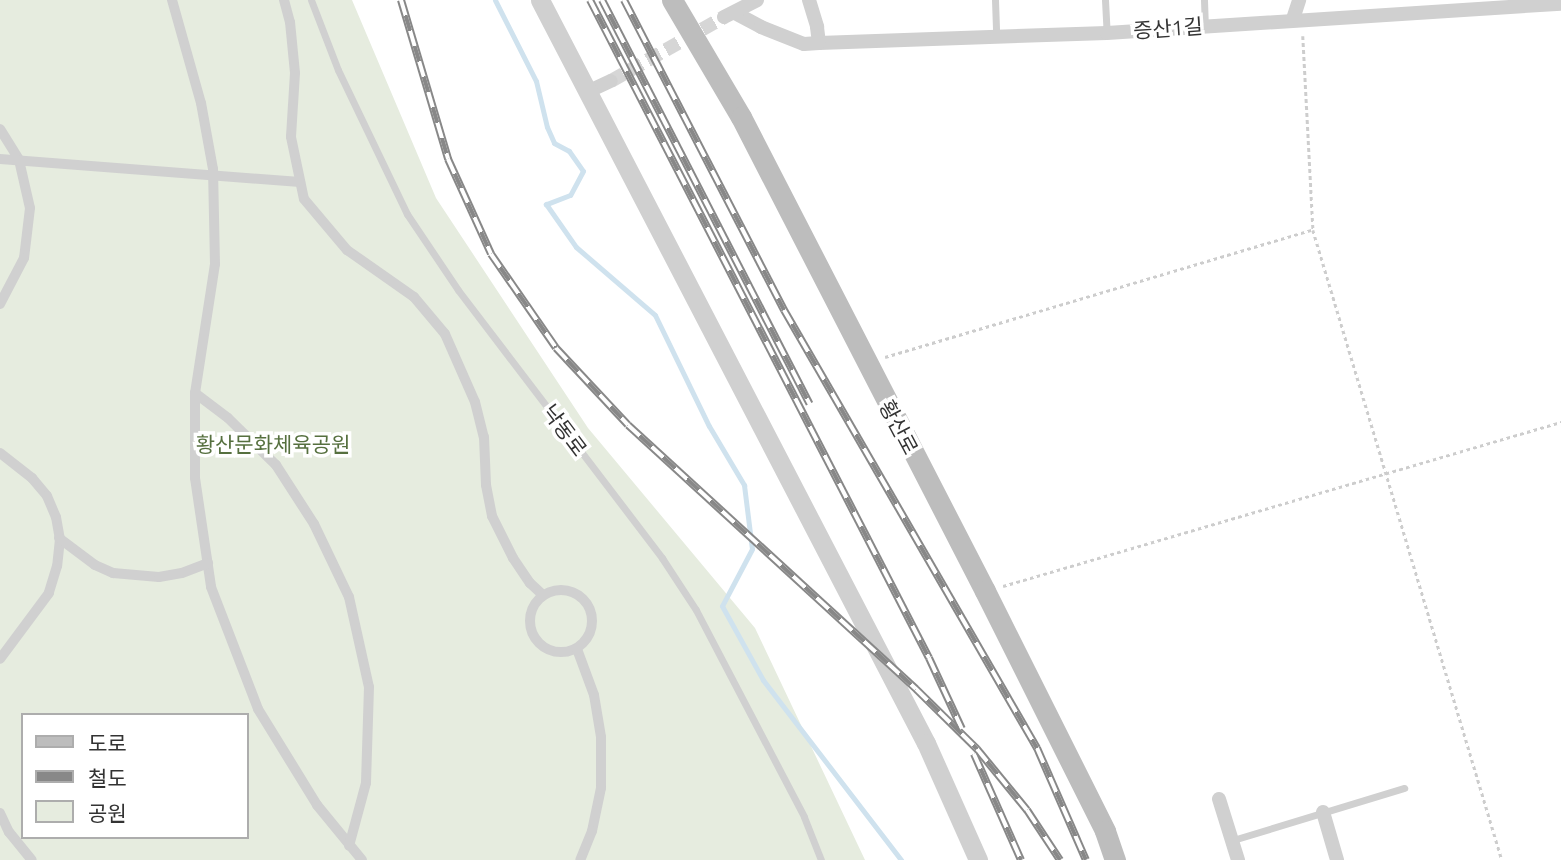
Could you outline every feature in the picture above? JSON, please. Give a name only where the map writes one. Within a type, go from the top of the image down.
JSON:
[{"type":"main road","name":"황산로","points":[[672,0],[741,117],[985,591],[1105,831],[1115,860]]},
{"type":"street","points":[[172,0],[201,103],[213,175],[215,264],[195,393],[195,478],[211,587],[258,709],[317,805],[362,860]]},
{"type":"street","points":[[284,0],[290,22],[295,73],[291,137],[304,198],[347,250],[414,297],[445,334],[471,393],[481,425],[486,485],[492,516],[513,558],[530,583],[543,595]]},
{"type":"street","points":[[540,0],[926,743],[978,860]]},
{"type":"street","name":"증산1길","points":[[757,0],[730,15],[804,44],[1107,33],[1498,4],[1561,4]]},
{"type":"street","points":[[808,0],[819,43]]},
{"type":"street","points":[[1298,19],[1299,0]]},
{"type":"street","points":[[587,92],[611,81]]},
{"type":"street","points":[[0,129],[19,160],[30,208],[24,258],[0,304]]},
{"type":"street","points":[[0,159],[300,182]]},
{"type":"street","points":[[195,393],[228,418],[276,464],[314,524],[349,597],[369,688],[366,783],[349,846]]},
{"type":"street","points":[[0,453],[32,478],[47,496],[59,538],[57,566],[49,593],[0,659]]},
{"type":"street","points":[[59,538],[95,565],[113,573],[159,577],[182,573],[208,563]]},
{"type":"street","points":[[566,590],[582,599],[589,609],[592,618],[590,631],[577,649],[549,650],[535,641],[529,627],[532,613],[543,595],[566,590]]},
{"type":"street","points":[[577,649],[594,695],[601,737],[601,788],[592,831],[580,860]]},
{"type":"street","points":[[1219,799],[1238,860]]},
{"type":"street","points":[[1323,812],[1337,860]]},
{"type":"street","points":[[0,813],[9,832],[32,860]]},
{"type":"lane","name":"낙동로","points":[[311,0],[338,70],[407,214],[458,290],[662,558],[696,610],[804,817],[821,860]]},
{"type":"lane","points":[[995,0],[996,37]]},
{"type":"lane","points":[[1105,0],[1107,33]]},
{"type":"lane","points":[[1204,0],[1205,25]]},
{"type":"lane","points":[[1233,840],[1404,788]]},
{"type":"path","points":[[1298,19],[1313,229],[1502,860]]},
{"type":"path","points":[[866,363],[1313,229]]},
{"type":"path","points":[[985,591],[1561,422]]},
{"type":"green space","name":"황산문화체육공원","points":[[0,0],[352,0],[436,198],[588,428],[755,628],[865,860],[0,860]]},
{"type":"waterway","points":[[495,0],[536,81],[547,127],[554,143],[569,151],[583,171],[570,195],[546,204],[576,247],[655,315],[709,426],[744,485],[752,549],[722,606],[763,680],[901,860]]},
{"type":"tunnel","points":[[611,81],[724,17]]},
{"type":"railway","points":[[401,0],[448,159],[491,254],[556,348],[628,425],[916,689],[977,749],[1027,810],[1060,860]]},
{"type":"railway","points":[[590,0],[929,658],[962,729]]},
{"type":"railway","points":[[602,0],[810,404]]},
{"type":"railway","points":[[624,0],[784,310],[1037,748],[1086,860]]},
{"type":"railway","points":[[974,754],[1021,860]]}]
